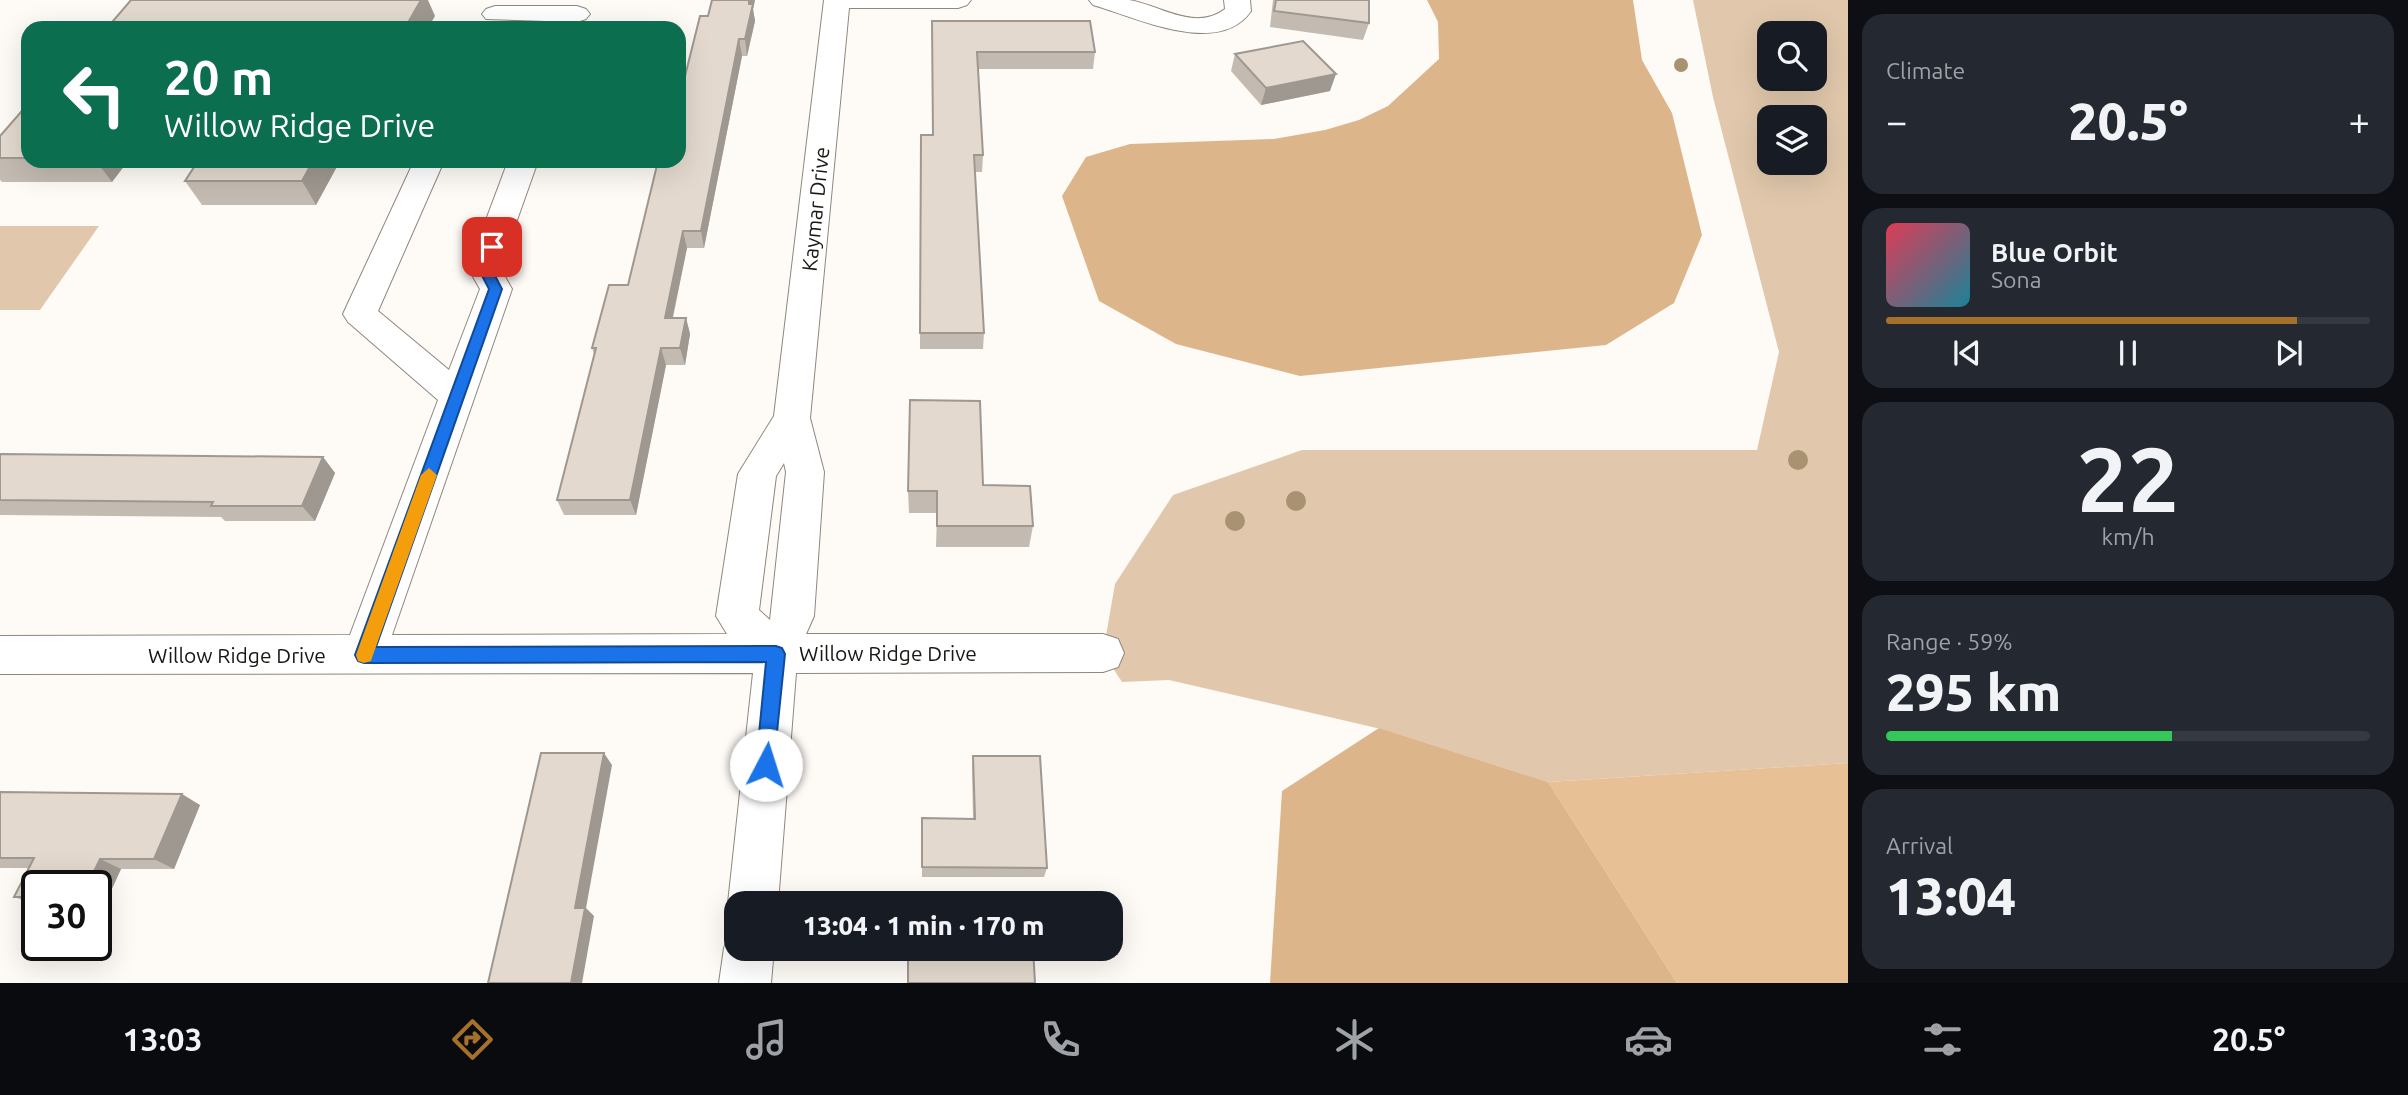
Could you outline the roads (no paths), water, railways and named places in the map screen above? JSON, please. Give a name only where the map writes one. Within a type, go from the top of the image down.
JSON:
[{"type":"street","points":[[837,0],[958,0]]},
{"type":"street","name":"Kaymar Drive","points":[[754,891],[776,654],[793,616],[805,472],[792,418],[837,0]]},
{"type":"street","points":[[1102,0],[1167,20],[1211,25],[1233,17],[1238,11],[1237,0]]},
{"type":"street","points":[[495,14],[577,14]]},
{"type":"street","points":[[426,168],[360,314],[457,396]]},
{"type":"street","points":[[364,655],[496,289],[484,268],[520,168]]},
{"type":"street","name":"Kaymar Drive","points":[[776,654],[737,616],[757,474],[792,418]]},
{"type":"street","name":"Willow Ridge Drive","points":[[0,655],[1103,653]]},
{"type":"street","points":[[745,983],[748,961]]}]
